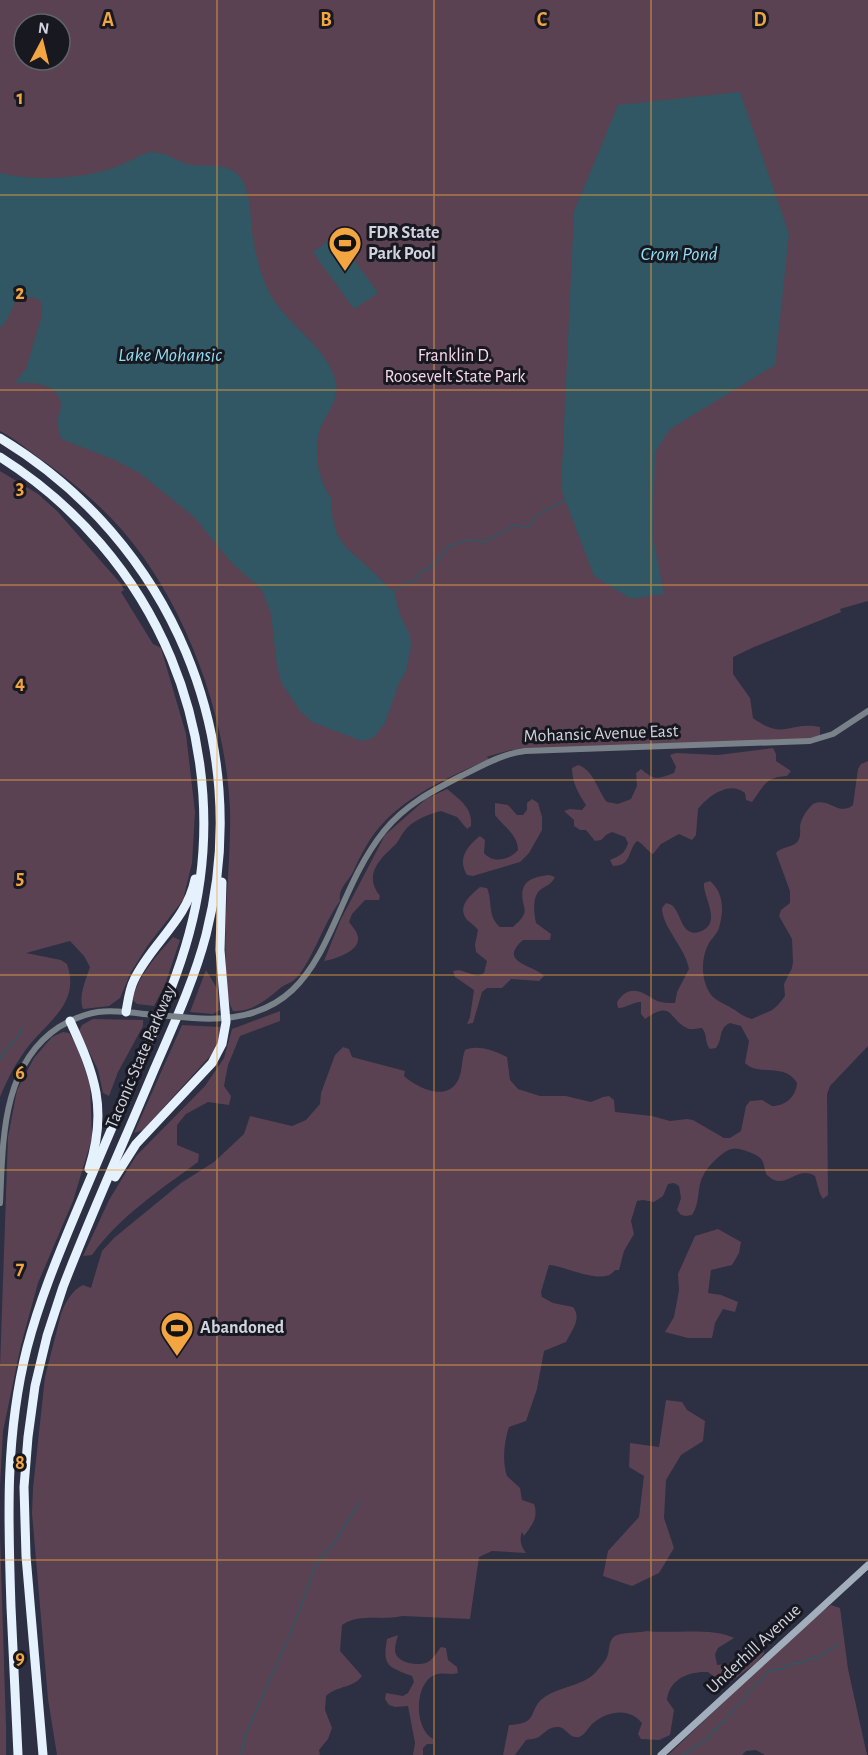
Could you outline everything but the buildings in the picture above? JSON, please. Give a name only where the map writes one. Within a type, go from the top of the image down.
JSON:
[{"type":"highway","name":"Taconic State Parkway","points":[[0,438],[50,472],[89,506],[124,545],[153,588],[178,633],[200,689],[214,748],[220,799],[220,843],[216,886],[201,953],[179,1012],[63,1287],[47,1336],[37,1378],[29,1428],[24,1487],[24,1522],[44,1755]]},
{"type":"highway","name":"Taconic State Parkway","points":[[0,457],[44,487],[82,522],[120,567],[152,618],[174,665],[192,722],[202,781],[204,833],[197,901],[179,967],[47,1284],[31,1333],[19,1383],[11,1436],[8,1522],[18,1755]]},
{"type":"highway","points":[[89,1224],[122,1163],[136,1143],[215,1059],[224,1041],[226,1019],[220,950],[224,851],[220,799]]},
{"type":"highway","points":[[126,1012],[137,973],[181,915],[189,900],[204,833]]},
{"type":"highway","points":[[70,1022],[92,1070],[99,1114],[93,1156],[73,1220]]},
{"type":"highway","points":[[38,1693],[49,1755]]},
{"type":"main road","name":"Underhill Avenue","points":[[661,1755],[868,1565]]},
{"type":"street","name":"Mohansic Avenue East","points":[[0,1203],[5,1128],[16,1080],[35,1048],[49,1035],[70,1022],[98,1012],[226,1019],[261,1010],[296,987],[311,970],[365,860],[390,824],[424,795],[494,759],[510,754],[533,751],[799,742],[819,739],[839,730],[868,711]]},
{"type":"green space","name":"Franklin D. Roosevelt State Park","points":[[0,0],[868,0],[868,601],[840,609],[841,612],[733,657],[733,674],[750,698],[753,718],[772,728],[820,727],[820,736],[805,739],[511,750],[486,757],[489,758],[488,760],[447,778],[407,802],[380,826],[342,889],[340,901],[299,975],[257,1005],[246,1010],[233,1011],[227,990],[225,948],[230,831],[227,774],[220,734],[196,655],[159,580],[136,547],[111,518],[87,496],[0,431]]},
{"type":"green space","points":[[0,471],[38,494],[57,511],[121,584],[124,590],[121,592],[153,644],[161,648],[186,734],[195,812],[192,863],[183,900],[148,945],[131,972],[120,998],[109,1006],[83,1009],[82,993],[90,967],[84,956],[70,941],[26,953],[61,960],[67,964],[70,979],[69,992],[58,1014],[30,1044],[19,1060],[0,1097]]},
{"type":"green space","points":[[773,748],[776,761],[791,771],[787,776],[769,780],[752,802],[746,800],[745,793],[739,789],[720,791],[707,799],[698,809],[696,835],[692,840],[679,834],[661,844],[653,854],[637,841],[623,864],[613,866],[610,860],[625,850],[628,843],[625,837],[612,832],[601,840],[595,841],[586,830],[580,830],[574,826],[574,820],[564,811],[582,810],[586,805],[573,778],[572,768],[578,765],[592,776],[607,802],[618,804],[631,799],[637,786],[636,773],[641,769],[656,778],[674,773],[676,767],[670,755],[676,753],[718,755]]},
{"type":"green space","points":[[868,761],[868,1046],[830,1086],[827,1094],[828,1195],[823,1199],[815,1176],[802,1173],[779,1181],[766,1174],[763,1162],[753,1153],[732,1149],[720,1156],[706,1171],[692,1215],[681,1215],[677,1210],[681,1198],[679,1186],[674,1183],[668,1184],[663,1196],[654,1202],[637,1201],[631,1221],[634,1234],[624,1251],[619,1270],[602,1277],[549,1265],[541,1292],[542,1297],[553,1303],[573,1307],[577,1316],[566,1342],[544,1351],[537,1389],[526,1421],[509,1427],[506,1439],[504,1458],[507,1476],[520,1488],[522,1500],[534,1504],[536,1514],[532,1525],[524,1536],[522,1532],[521,1535],[521,1543],[526,1553],[492,1551],[479,1557],[470,1619],[402,1616],[356,1619],[342,1625],[340,1651],[362,1676],[354,1683],[326,1696],[325,1710],[332,1728],[328,1739],[319,1750],[320,1755],[57,1755],[48,1699],[32,1513],[33,1488],[45,1377],[61,1314],[75,1290],[83,1285],[91,1288],[102,1251],[114,1238],[181,1183],[214,1162],[244,1134],[250,1116],[292,1126],[306,1120],[320,1104],[321,1093],[335,1055],[343,1047],[349,1049],[352,1057],[405,1071],[404,1076],[416,1084],[438,1092],[452,1088],[457,1082],[465,1050],[486,1049],[507,1057],[510,1080],[518,1089],[540,1096],[566,1096],[591,1102],[609,1096],[614,1100],[615,1112],[652,1116],[670,1121],[693,1120],[724,1138],[730,1138],[741,1131],[746,1106],[750,1101],[762,1100],[772,1106],[785,1102],[796,1088],[797,1083],[792,1077],[779,1071],[757,1069],[745,1063],[749,1041],[741,1026],[730,1023],[726,1025],[716,1048],[710,1049],[702,1028],[687,1028],[666,1011],[654,1013],[645,1019],[641,1014],[641,1002],[618,1008],[617,1002],[626,993],[635,991],[657,1001],[675,1003],[677,992],[689,969],[666,922],[662,908],[666,903],[672,905],[690,932],[697,933],[706,928],[711,916],[704,883],[710,881],[718,891],[722,903],[722,915],[719,928],[704,956],[703,970],[708,990],[716,999],[752,1019],[777,1006],[785,996],[784,984],[793,962],[792,939],[779,916],[781,910],[790,903],[790,891],[776,853],[798,841],[802,819],[813,804],[824,802],[843,809],[853,805],[858,769],[861,764]]},
{"type":"green space","points":[[447,789],[468,809],[471,826],[467,829],[457,817],[441,811],[423,817],[410,825],[379,861],[373,874],[375,888],[380,896],[379,900],[365,900],[352,914],[349,922],[357,934],[356,945],[342,956],[324,961],[340,921],[385,835],[426,799]]},
{"type":"green space","points":[[532,799],[538,803],[542,817],[542,830],[529,853],[520,862],[473,876],[467,875],[463,858],[471,844],[480,836],[485,840],[484,853],[492,859],[506,858],[518,850],[513,835],[495,815],[495,803],[508,805],[517,815],[523,815],[527,810],[527,803]]},
{"type":"green space","points":[[549,875],[555,877],[537,893],[534,910],[536,923],[551,934],[550,940],[523,940],[514,954],[520,962],[544,976],[539,981],[511,979],[502,988],[487,988],[482,992],[473,1023],[467,1024],[474,990],[455,977],[453,971],[459,970],[478,976],[484,973],[487,961],[476,952],[478,930],[464,915],[466,901],[480,887],[487,888],[496,923],[500,927],[513,927],[524,913],[522,895],[525,885],[532,879]]},
{"type":"green space","points":[[173,937],[180,940],[165,985],[154,1006],[137,1004],[133,1000],[138,983]]},
{"type":"green space","points":[[206,970],[218,990],[220,1010],[213,1014],[190,1012]]},
{"type":"green space","points":[[280,1011],[280,1021],[240,1036],[228,1065],[224,1086],[231,1096],[229,1105],[208,1102],[186,1114],[177,1125],[177,1145],[199,1154],[198,1162],[128,1216],[92,1255],[83,1256],[109,1200],[136,1156],[205,1086],[224,1058],[232,1029]]},
{"type":"green space","points":[[93,1019],[143,1020],[143,1026],[118,1072],[109,1096],[103,1093],[98,1070],[79,1031],[82,1025]]},
{"type":"green space","points":[[182,1025],[220,1027],[218,1045],[143,1130],[134,1133]]},
{"type":"green space","points":[[63,1032],[69,1033],[76,1044],[90,1084],[92,1138],[73,1201],[38,1283],[21,1345],[3,1431],[0,1486],[0,1367],[8,1137],[17,1090],[34,1058],[52,1037]]},
{"type":"green space","points":[[718,1229],[741,1242],[739,1253],[732,1265],[711,1270],[708,1293],[721,1295],[738,1302],[735,1312],[723,1309],[715,1323],[712,1338],[688,1338],[665,1332],[674,1317],[679,1290],[678,1274],[695,1236]]},
{"type":"green space","points":[[666,1400],[682,1402],[687,1410],[705,1421],[703,1441],[681,1455],[666,1480],[664,1518],[674,1548],[659,1573],[632,1586],[603,1576],[608,1551],[639,1517],[644,1476],[629,1467],[630,1443],[659,1447]]},
{"type":"green space","points":[[0,1536],[6,1726],[6,1755],[0,1755]]},
{"type":"green space","points":[[831,1605],[840,1608],[848,1669],[867,1755],[765,1755],[756,1750],[746,1751],[742,1755],[668,1755],[808,1622]]},
{"type":"green space","points":[[647,1631],[704,1632],[734,1638],[718,1648],[715,1654],[717,1665],[735,1663],[763,1648],[764,1654],[756,1663],[713,1695],[708,1692],[714,1681],[713,1676],[708,1672],[687,1675],[676,1682],[667,1700],[674,1710],[670,1735],[659,1740],[641,1739],[638,1734],[642,1723],[631,1715],[618,1713],[604,1716],[579,1737],[573,1736],[562,1728],[553,1727],[539,1737],[526,1740],[515,1755],[503,1755],[509,1725],[525,1722],[532,1716],[542,1699],[555,1691],[584,1681],[596,1672],[606,1659],[611,1640],[615,1636]]},
{"type":"green space","points":[[398,1635],[395,1650],[403,1661],[414,1664],[428,1662],[441,1647],[446,1648],[448,1660],[457,1667],[458,1673],[438,1674],[431,1677],[422,1690],[419,1699],[420,1718],[427,1734],[433,1739],[433,1744],[427,1744],[423,1748],[423,1755],[413,1755],[415,1743],[408,1706],[395,1707],[389,1705],[385,1699],[386,1693],[403,1696],[408,1693],[414,1682],[412,1676],[393,1668],[387,1661],[387,1639]]},
{"type":"water","name":"Crom Pond","points":[[740,92],[789,234],[775,365],[670,429],[655,452],[653,538],[664,594],[631,599],[594,576],[561,489],[574,212],[618,105]]},
{"type":"water","name":"Lake Mohansic","points":[[150,152],[165,154],[191,165],[219,166],[237,174],[248,196],[255,252],[267,288],[274,301],[315,345],[331,369],[336,383],[336,396],[320,429],[317,456],[323,484],[332,499],[331,512],[337,534],[345,546],[394,592],[400,615],[410,635],[411,646],[406,671],[399,683],[385,723],[373,738],[362,741],[312,722],[300,711],[281,682],[271,614],[262,590],[231,562],[194,517],[141,474],[115,460],[61,439],[58,427],[60,398],[51,388],[37,384],[15,383],[26,369],[42,315],[42,304],[38,299],[22,298],[15,303],[0,328],[0,173],[39,178],[82,175],[112,168]]},
{"type":"water","name":"FDR State Park Pool","points":[[336,235],[378,293],[354,309],[313,252]]},
{"type":"waterway","points":[[394,592],[407,582],[413,582],[421,572],[434,565],[449,546],[470,540],[484,542],[505,532],[513,525],[529,527],[534,518],[565,500]]},
{"type":"waterway","points":[[0,1059],[9,1045],[17,1039],[22,1027]]},
{"type":"waterway","points":[[241,1755],[245,1736],[296,1620],[315,1567],[360,1502]]},
{"type":"waterway","points":[[683,1755],[709,1738],[713,1731],[718,1729],[720,1723],[725,1722],[734,1708],[744,1701],[749,1691],[763,1679],[767,1672],[782,1669],[792,1663],[817,1659],[839,1644]]},
{"type":"place","name":"FDR State Park Pool","points":[[345,272]]},
{"type":"place","name":"Abandoned","points":[[177,1357]]}]
